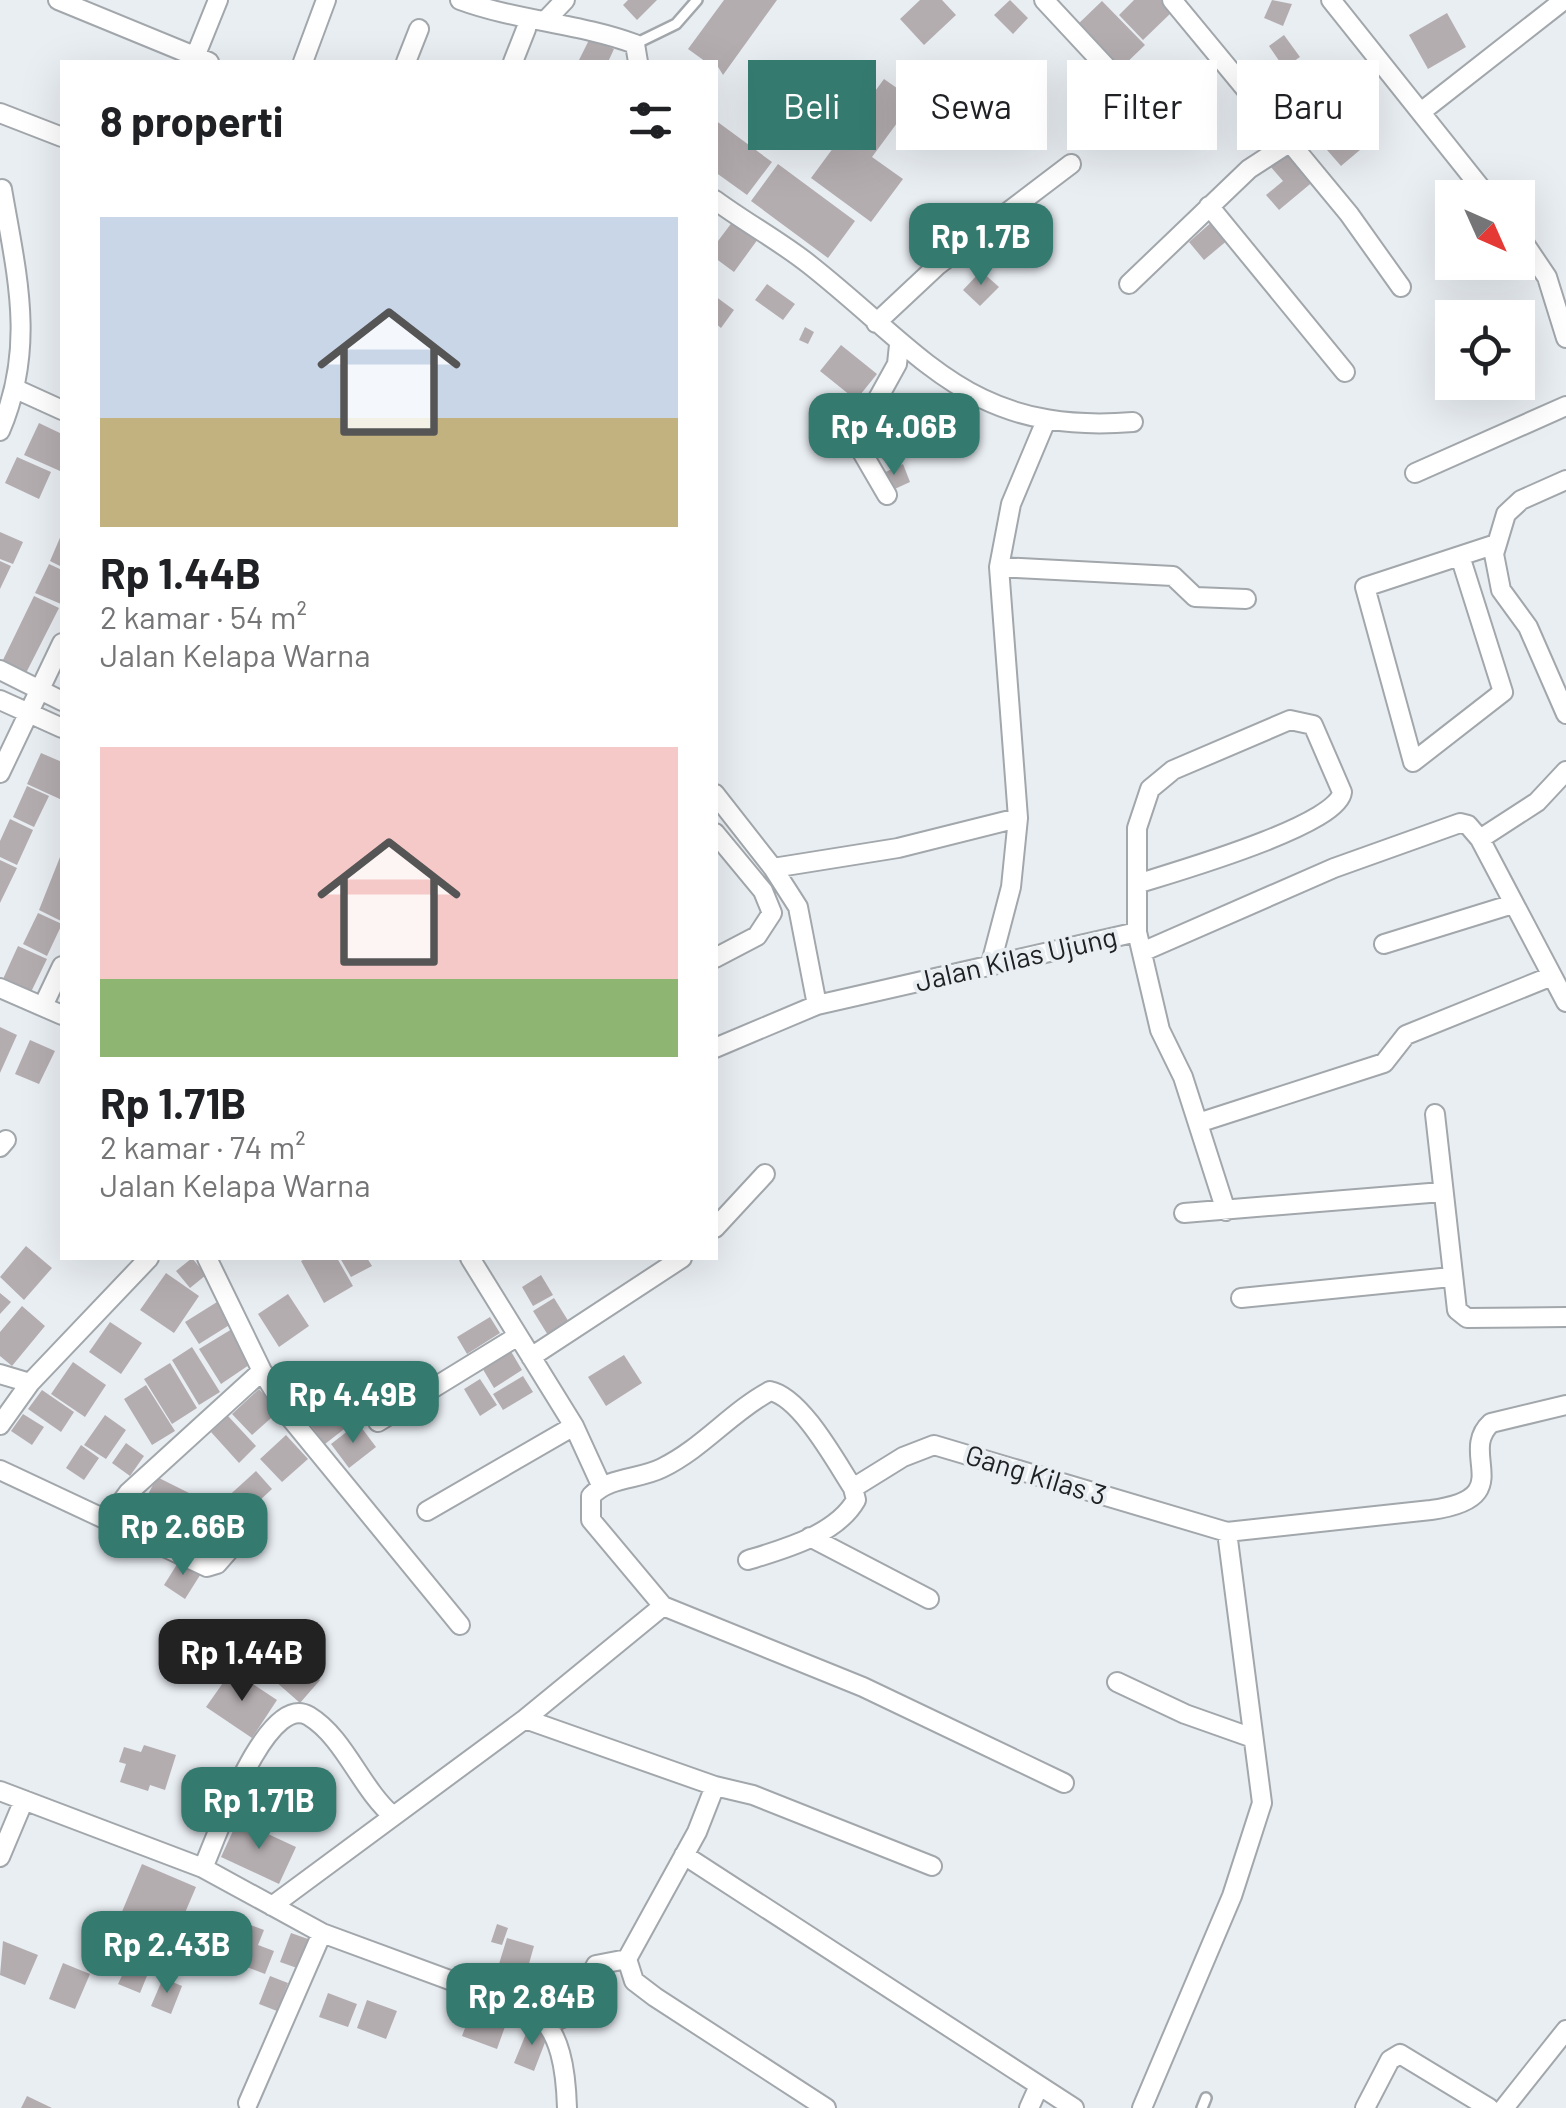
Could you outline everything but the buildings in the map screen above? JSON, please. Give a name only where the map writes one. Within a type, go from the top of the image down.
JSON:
[{"type":"street","points":[[58,0],[202,60],[218,0]]},
{"type":"street","points":[[107,20],[116,0]]},
{"type":"street","points":[[304,60],[326,0]]},
{"type":"street","points":[[460,0],[600,32],[636,53]]},
{"type":"street","points":[[545,21],[566,0]]},
{"type":"street","points":[[1044,0],[1099,60]]},
{"type":"street","points":[[1172,0],[1237,80]]},
{"type":"street","points":[[1331,0],[1475,180]]},
{"type":"street","points":[[1421,112],[1564,0]]},
{"type":"street","points":[[407,60],[419,29]]},
{"type":"street","points":[[514,60],[526,29]]},
{"type":"street","points":[[0,113],[60,136]]},
{"type":"street","points":[[1129,284],[1249,169],[1279,150]]},
{"type":"street","points":[[1294,150],[1349,214],[1401,287]]},
{"type":"street","points":[[876,323],[938,265],[1071,164]]},
{"type":"street","points":[[0,431],[18,390],[23,312],[2,189]]},
{"type":"street","points":[[718,202],[810,265],[899,345],[977,397],[1045,423],[1134,422]]},
{"type":"street","points":[[1210,206],[1345,372]]},
{"type":"street","points":[[1535,260],[1560,308],[1566,338]]},
{"type":"street","points":[[887,496],[855,440],[897,364],[899,345]]},
{"type":"street","points":[[18,390],[60,409]]},
{"type":"street","points":[[1415,473],[1566,406]]},
{"type":"street","points":[[990,967],[1011,887],[1018,818],[999,567],[1011,504],[1045,423]]},
{"type":"street","points":[[1566,480],[1521,500],[1506,514],[1496,544],[1494,573],[1500,590],[1528,627],[1566,714]]},
{"type":"street","points":[[1460,556],[1503,692],[1412,762],[1365,587],[1496,544]]},
{"type":"street","points":[[999,567],[1172,576],[1195,597],[1246,599]]},
{"type":"street","points":[[0,773],[60,647]]},
{"type":"street","points":[[0,670],[60,700]]},
{"type":"street","points":[[0,700],[60,727]]},
{"type":"street","name":"Jalan Kilas Ujung","points":[[718,1047],[817,1004],[1137,932],[1137,828],[1156,782],[1173,770],[1290,720],[1306,721],[1317,730],[1342,792],[1334,808],[1299,827],[1140,883]]},
{"type":"street","points":[[1480,839],[1537,802],[1566,771]]},
{"type":"street","points":[[718,798],[774,868],[802,920],[817,1004]]},
{"type":"street","points":[[774,868],[898,848],[1018,818]]},
{"type":"street","points":[[1142,952],[1430,830],[1460,822],[1480,839],[1566,1002]]},
{"type":"street","points":[[718,837],[762,891],[772,914],[757,936],[718,956]]},
{"type":"street","points":[[1384,944],[1513,904]]},
{"type":"street","points":[[1137,932],[1160,1030],[1198,1123],[1226,1212]]},
{"type":"street","points":[[43,1006],[60,970]]},
{"type":"street","points":[[1198,1123],[1384,1062],[1406,1034],[1552,976]]},
{"type":"street","points":[[0,988],[60,1014]]},
{"type":"street","points":[[1435,1114],[1455,1306],[1467,1318],[1566,1317]]},
{"type":"street","points":[[718,1225],[765,1174]]},
{"type":"street","points":[[1184,1213],[1442,1192]]},
{"type":"street","points":[[0,1425],[30,1383],[147,1260]]},
{"type":"street","points":[[207,1260],[262,1372],[313,1449],[460,1625]]},
{"type":"street","points":[[471,1260],[574,1426],[601,1485]]},
{"type":"street","points":[[532,1357],[679,1260]]},
{"type":"street","points":[[1241,1298],[1451,1277]]},
{"type":"street","points":[[378,1422],[518,1336]]},
{"type":"street","points":[[108,1518],[128,1493],[262,1372]]},
{"type":"street","points":[[0,1374],[30,1383]]},
{"type":"street","points":[[748,1560],[810,1537],[852,1508],[853,1488],[798,1410],[781,1393],[770,1391],[659,1470],[601,1485],[589,1500],[591,1520],[662,1606],[863,1687],[1064,1783]]},
{"type":"street","points":[[1142,2108],[1254,1835],[1262,1803],[1250,1737],[1226,1532],[1462,1504],[1476,1494],[1480,1483],[1485,1428],[1513,1416],[1566,1405]]},
{"type":"street","points":[[427,1511],[574,1426]]},
{"type":"street","name":"Gang Kilas 3","points":[[853,1488],[903,1457],[934,1445],[1226,1532]]},
{"type":"street","points":[[0,1470],[207,1567],[217,1564],[231,1548]]},
{"type":"street","points":[[810,1537],[929,1598]]},
{"type":"street","points":[[272,1906],[525,1719],[662,1606]]},
{"type":"street","points":[[1117,1682],[1184,1714],[1250,1737]]},
{"type":"street","points":[[203,1868],[259,1746],[282,1716],[294,1712],[308,1716],[334,1742],[392,1816]]},
{"type":"street","points":[[525,1719],[715,1786],[752,1795],[932,1866]]},
{"type":"street","points":[[715,1786],[684,1855],[626,1959],[634,1981],[645,1990],[826,2108]]},
{"type":"street","points":[[0,1791],[203,1868],[322,1933],[532,2010],[547,2022],[559,2052],[567,2108]]},
{"type":"street","points":[[0,1857],[24,1800]]},
{"type":"street","points":[[684,1855],[1074,2108]]},
{"type":"street","points":[[248,2103],[322,1933]]},
{"type":"street","points":[[547,2022],[568,2018],[576,2011],[596,1965],[626,1959]]},
{"type":"street","points":[[1504,2108],[1566,2030]]},
{"type":"street","points":[[1365,2108],[1390,2060],[1400,2054],[1489,2108]]},
{"type":"street","points":[[1029,2108],[1038,2088]]},
{"type":"lane","points":[[636,53],[676,24],[697,0]]}]
